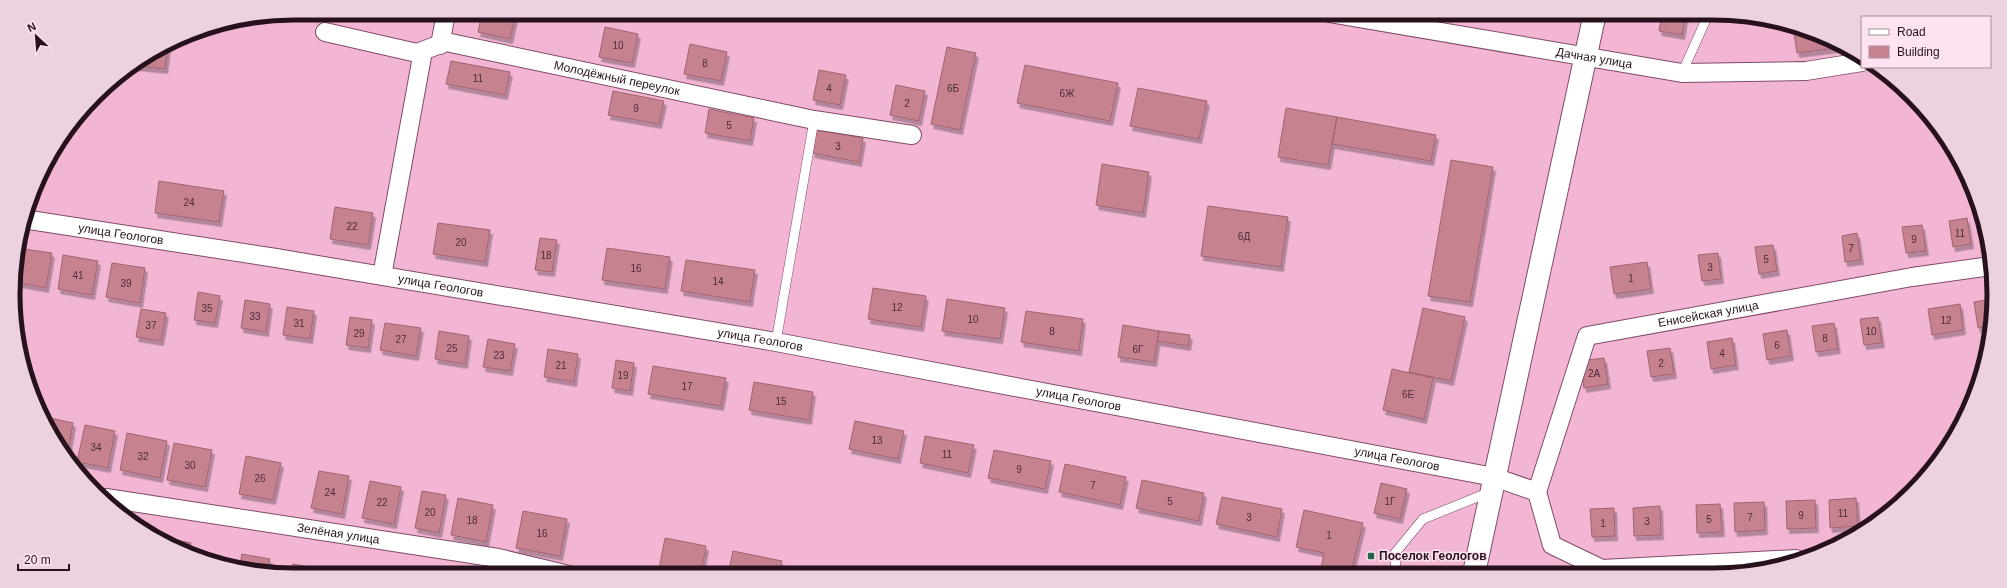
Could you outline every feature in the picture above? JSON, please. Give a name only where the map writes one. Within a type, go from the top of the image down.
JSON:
[{"type":"street","points":[[440,44],[445,20]]},
{"type":"street","name":"Дачная улица","points":[[1371,20],[1682,73],[1806,71],[1859,62]]},
{"type":"street","points":[[1475,568],[1593,20]]},
{"type":"street","name":"Молодёжный переулок","points":[[325,32],[417,53],[446,42],[814,120],[912,135]]},
{"type":"street","points":[[382,276],[423,51]]},
{"type":"street","name":"улица Геологов","points":[[30,220],[382,276],[776,342],[1537,492]]},
{"type":"street","name":"Енисейская улица","points":[[1537,492],[1587,336],[1912,277],[1985,267]]},
{"type":"street","points":[[1537,492],[1552,545],[1600,568]]},
{"type":"street","name":"Зелёная улица","points":[[112,499],[498,558],[540,568]]},
{"type":"street","points":[[1621,568],[1780,560]]},
{"type":"lane","points":[[1682,73],[1706,20]]},
{"type":"lane","points":[[776,342],[814,120]]},
{"type":"lane","points":[[1396,568],[1396,553],[1423,519],[1493,484]]},
{"type":"building","points":[[481,20],[514,20],[510,39],[478,32]]},
{"type":"building","points":[[1661,20],[1685,20],[1682,35],[1659,31]]},
{"type":"building","points":[[605,27],[638,34],[632,63],[599,57]]},
{"type":"building","points":[[1794,33],[1818,41],[1834,48],[1797,53]]},
{"type":"building","points":[[690,44],[727,52],[721,81],[684,74]]},
{"type":"building","points":[[947,47],[976,53],[960,130],[931,124]]},
{"type":"building","points":[[167,51],[165,69],[141,67]]},
{"type":"building","points":[[451,61],[510,72],[505,95],[446,84]]},
{"type":"building","points":[[1025,65],[1118,83],[1110,121],[1017,103]]},
{"type":"building","points":[[819,70],[846,75],[840,105],[813,100]]},
{"type":"building","points":[[896,85],[925,91],[919,121],[890,115]]},
{"type":"building","points":[[1138,88],[1207,101],[1199,139],[1130,126]]},
{"type":"building","points":[[613,91],[664,101],[659,124],[608,115]]},
{"type":"building","points":[[1286,108],[1337,117],[1328,165],[1278,157]]},
{"type":"building","points":[[709,109],[754,118],[750,141],[705,133]]},
{"type":"building","points":[[1337,117],[1436,135],[1431,161],[1332,144]]},
{"type":"building","points":[[817,130],[863,138],[859,162],[812,153]]},
{"type":"building","points":[[1451,160],[1493,167],[1470,302],[1428,296]]},
{"type":"building","points":[[1102,164],[1149,172],[1143,213],[1096,205]]},
{"type":"building","points":[[159,181],[224,191],[219,222],[155,213]]},
{"type":"building","points":[[1208,206],[1288,217],[1281,267],[1201,256]]},
{"type":"building","points":[[335,207],[373,213],[368,245],[330,239]]},
{"type":"building","points":[[1967,218],[1971,244],[1953,247],[1949,221]]},
{"type":"building","points":[[438,223],[490,230],[485,262],[433,254]]},
{"type":"building","points":[[1922,225],[1926,251],[1906,253],[1902,227]]},
{"type":"building","points":[[1857,233],[1861,260],[1845,262],[1842,236]]},
{"type":"building","points":[[540,238],[557,240],[552,272],[535,270]]},
{"type":"building","points":[[1773,245],[1777,271],[1759,274],[1755,247]]},
{"type":"building","points":[[607,248],[670,257],[665,289],[602,280]]},
{"type":"building","points":[[24,249],[52,253],[46,288],[21,283]]},
{"type":"building","points":[[1718,253],[1721,279],[1702,281],[1698,255]]},
{"type":"building","points":[[63,255],[98,261],[92,295],[58,289]]},
{"type":"building","points":[[686,260],[755,270],[750,302],[681,291]]},
{"type":"building","points":[[1647,262],[1651,289],[1614,294],[1610,267]]},
{"type":"building","points":[[112,263],[145,268],[140,303],[106,297]]},
{"type":"building","points":[[873,288],[926,296],[921,327],[868,319]]},
{"type":"building","points":[[198,292],[220,296],[215,323],[194,320]]},
{"type":"building","points":[[947,299],[1005,308],[1000,339],[942,331]]},
{"type":"building","points":[[245,300],[270,304],[266,332],[241,328]]},
{"type":"building","points":[[1987,300],[1985,327],[1978,328],[1974,302]]},
{"type":"building","points":[[1960,304],[1963,330],[1932,335],[1928,309]]},
{"type":"building","points":[[287,307],[314,311],[310,339],[283,335]]},
{"type":"building","points":[[1423,308],[1465,317],[1451,381],[1409,372]]},
{"type":"building","points":[[141,309],[166,313],[161,341],[136,337]]},
{"type":"building","points":[[1026,311],[1083,319],[1079,351],[1021,342]]},
{"type":"building","points":[[350,317],[372,320],[368,348],[346,345]]},
{"type":"building","points":[[1878,317],[1882,343],[1864,345],[1860,319]]},
{"type":"building","points":[[385,323],[421,328],[416,356],[380,350]]},
{"type":"building","points":[[1834,323],[1838,349],[1816,352],[1812,326]]},
{"type":"building","points":[[1123,325],[1159,331],[1154,362],[1118,357]]},
{"type":"building","points":[[1787,330],[1791,356],[1767,360],[1763,334]]},
{"type":"building","points":[[439,331],[469,336],[465,364],[435,359]]},
{"type":"building","points":[[1159,331],[1190,335],[1188,346],[1157,341]]},
{"type":"building","points":[[1732,338],[1736,365],[1711,369],[1707,342]]},
{"type":"building","points":[[488,339],[515,344],[510,371],[483,367]]},
{"type":"building","points":[[1670,348],[1674,374],[1651,377],[1647,351]]},
{"type":"building","points":[[548,349],[578,354],[574,382],[544,377]]},
{"type":"building","points":[[1604,358],[1608,384],[1584,388],[1580,361]]},
{"type":"building","points":[[616,360],[634,363],[630,391],[612,388]]},
{"type":"building","points":[[653,366],[726,378],[721,406],[648,394]]},
{"type":"building","points":[[1392,369],[1433,378],[1424,419],[1383,410]]},
{"type":"building","points":[[754,382],[813,392],[809,420],[749,410]]},
{"type":"building","points":[[50,418],[73,423],[68,449]]},
{"type":"building","points":[[855,421],[904,431],[898,459],[849,449]]},
{"type":"building","points":[[85,425],[115,431],[108,468],[77,461]]},
{"type":"building","points":[[127,433],[167,441],[160,478],[120,470]]},
{"type":"building","points":[[925,436],[974,445],[968,473],[920,463]]},
{"type":"building","points":[[174,443],[212,450],[205,487],[167,480]]},
{"type":"building","points":[[994,450],[1051,461],[1045,489],[988,478]]},
{"type":"building","points":[[246,456],[281,463],[273,500],[239,494]]},
{"type":"building","points":[[1065,464],[1126,477],[1120,505],[1059,492]]},
{"type":"building","points":[[319,471],[349,476],[342,514],[311,508]]},
{"type":"building","points":[[1142,480],[1204,493],[1199,521],[1136,508]]},
{"type":"building","points":[[370,481],[401,487],[394,524],[362,518]]},
{"type":"building","points":[[1381,483],[1407,489],[1400,519],[1374,513]]},
{"type":"building","points":[[422,491],[446,495],[439,533],[415,528]]},
{"type":"building","points":[[1222,497],[1282,509],[1277,537],[1216,524]]},
{"type":"building","points":[[458,498],[493,505],[486,542],[451,535]]},
{"type":"building","points":[[1856,498],[1858,526],[1830,528],[1829,500]]},
{"type":"building","points":[[1815,500],[1816,528],[1787,529],[1786,501]]},
{"type":"building","points":[[1764,502],[1765,530],[1735,532],[1734,503]]},
{"type":"building","points":[[1720,504],[1722,532],[1697,533],[1696,505]]},
{"type":"building","points":[[1660,506],[1661,535],[1634,536],[1633,508]]},
{"type":"building","points":[[1614,508],[1615,536],[1592,537],[1590,509]]},
{"type":"building","points":[[1304,510],[1363,523],[1352,568],[1321,568],[1324,553],[1296,547]]},
{"type":"building","points":[[523,511],[567,519],[560,556],[516,548]]},
{"type":"building","points":[[665,538],[706,546],[702,568],[659,568]]},
{"type":"building","points":[[171,539],[191,543],[190,547]]},
{"type":"building","points":[[733,551],[782,561],[780,568],[729,568]]},
{"type":"building","points":[[242,554],[270,559],[268,567],[240,563]]},
{"type":"building","points":[[293,564],[314,568],[294,568],[292,568]]},
{"type":"place","name":"Поселок Геологов","points":[[1371,556]]}]
